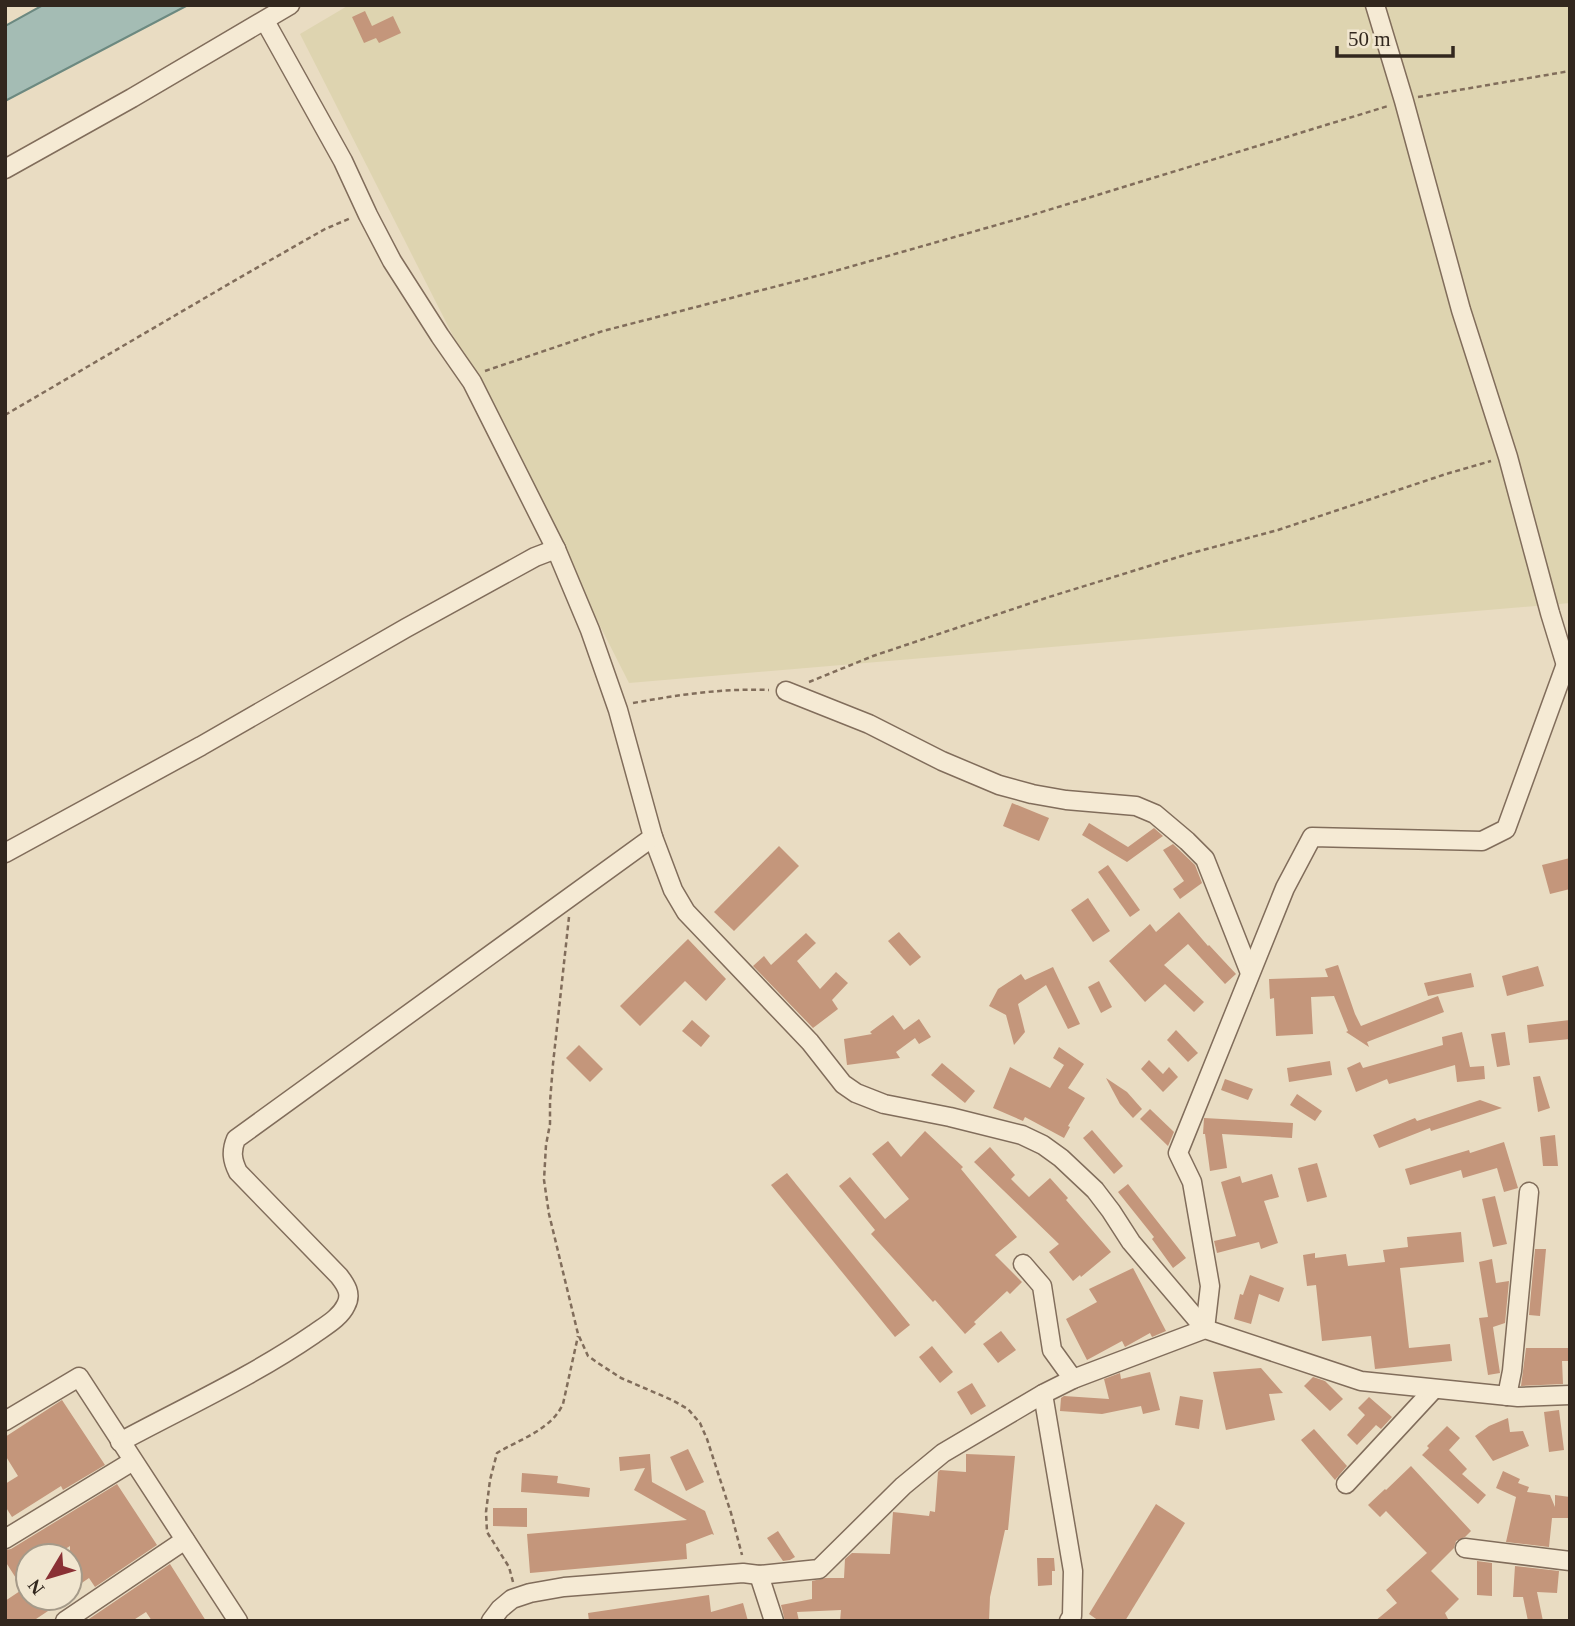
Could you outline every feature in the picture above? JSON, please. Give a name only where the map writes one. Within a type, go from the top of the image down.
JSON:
[{"type":"street","points":[[5,169],[289,5]]},
{"type":"street","points":[[1205,1329],[1210,1286],[1192,1182],[1178,1153],[1285,888],[1312,837],[1482,841],[1506,830],[1568,671],[1508,457],[1461,310],[1375,5]]},
{"type":"street","points":[[265,21],[343,161],[392,261],[469,377],[556,549],[590,631],[616,706],[653,837],[673,890],[686,912],[810,1042],[843,1084],[856,1093],[884,1104],[1023,1135],[1042,1145],[1061,1158],[1095,1190],[1131,1242],[1205,1329],[1361,1381],[1518,1398],[1570,1395]]},
{"type":"street","points":[[5,853],[201,746],[406,628],[535,557],[556,549]]},
{"type":"street","points":[[786,691],[869,724],[942,761],[999,785],[1066,800],[1136,806],[1155,814],[1205,859],[1250,973]]},
{"type":"street","points":[[120,1442],[264,1366],[330,1322],[346,1305],[349,1295],[340,1276],[238,1172],[233,1161],[232,1148],[236,1139],[653,837]]},
{"type":"street","points":[[1507,1396],[1529,1192]]},
{"type":"street","points":[[1023,1264],[1042,1286],[1052,1350],[1073,1379]]},
{"type":"street","points":[[491,1621],[512,1599],[564,1587],[819,1569],[903,1486],[943,1453],[1073,1379],[1205,1329]]},
{"type":"street","points":[[5,1420],[79,1377],[236,1620]]},
{"type":"street","points":[[1346,1484],[1434,1389]]},
{"type":"street","points":[[1043,1394],[1073,1571],[1072,1616],[1069,1621]]},
{"type":"street","points":[[5,1539],[133,1461]]},
{"type":"street","points":[[65,1621],[185,1540]]},
{"type":"street","points":[[1465,1548],[1570,1561]]},
{"type":"street","points":[[751,1574],[774,1621]]},
{"type":"path","points":[[469,377],[603,331],[1032,215],[1423,95],[1570,71]]},
{"type":"path","points":[[5,415],[325,229],[354,217],[368,215]]},
{"type":"path","points":[[616,706],[707,691],[786,691],[873,656],[1049,597],[1188,554],[1278,530],[1446,474],[1508,457]]},
{"type":"path","points":[[566,899],[570,910],[544,1180],[578,1334],[589,1356],[598,1363],[621,1378],[688,1409],[700,1423],[708,1439],[732,1513],[742,1556],[751,1574]]},
{"type":"path","points":[[512,1599],[514,1586],[509,1567],[487,1532],[486,1512],[494,1463],[497,1453],[538,1431],[559,1413],[578,1334]]},
{"type":"shaded area","points":[[349,5],[1570,5],[1570,603],[629,683],[300,34]]},
{"type":"water","points":[[43,5],[188,5],[5,101],[5,26]]},
{"type":"building","points":[[365,11],[372,26],[393,16],[401,33],[379,43],[376,38],[364,43],[352,17]]},
{"type":"building","points":[[1012,803],[1049,818],[1039,841],[1003,826]]},
{"type":"building","points":[[1089,823],[1128,847],[1154,828],[1163,836],[1127,862],[1082,835]]},
{"type":"building","points":[[1173,844],[1195,865],[1202,883],[1180,899],[1173,889],[1184,881],[1163,850]]},
{"type":"building","points":[[779,846],[799,866],[734,931],[714,912]]},
{"type":"building","points":[[1570,858],[1570,889],[1550,894],[1542,865]]},
{"type":"building","points":[[1108,865],[1140,910],[1130,917],[1098,872]]},
{"type":"building","points":[[1088,898],[1110,931],[1093,942],[1071,910]]},
{"type":"building","points":[[1179,912],[1236,974],[1225,984],[1188,944],[1164,965],[1204,1002],[1194,1012],[1165,984],[1145,1002],[1109,961],[1150,924],[1156,932]]},
{"type":"building","points":[[899,932],[921,957],[910,966],[888,941]]},
{"type":"building","points":[[806,933],[816,943],[797,961],[820,989],[836,972],[848,983],[832,1000],[838,1009],[813,1028],[753,966],[764,956],[771,965]]},
{"type":"building","points":[[688,939],[726,979],[706,1001],[685,981],[640,1026],[620,1006]]},
{"type":"building","points":[[1338,965],[1361,1026],[1438,996],[1444,1012],[1367,1042],[1369,1047],[1346,1032],[1348,1031],[1334,996],[1311,997],[1313,1034],[1276,1036],[1274,998],[1270,999],[1269,979],[1328,977],[1325,969]]},
{"type":"building","points":[[1538,966],[1544,986],[1507,996],[1502,976]]},
{"type":"building","points":[[1053,967],[1080,1024],[1068,1029],[1046,985],[1018,1004],[1025,1032],[1014,1045],[1006,1015],[989,1006],[998,989],[1021,974],[1025,980]]},
{"type":"building","points":[[1471,973],[1474,987],[1428,996],[1424,983]]},
{"type":"building","points":[[1099,981],[1112,1007],[1101,1013],[1088,987]]},
{"type":"building","points":[[893,1015],[904,1030],[919,1019],[931,1037],[919,1044],[915,1038],[896,1052],[900,1058],[847,1065],[844,1039],[872,1034],[870,1032]]},
{"type":"building","points":[[692,1020],[710,1036],[701,1047],[682,1031]]},
{"type":"building","points":[[1570,1020],[1570,1039],[1529,1043],[1527,1025]]},
{"type":"building","points":[[1176,1030],[1198,1053],[1188,1062],[1167,1040]]},
{"type":"building","points":[[1462,1032],[1470,1067],[1484,1066],[1485,1079],[1457,1082],[1455,1065],[1389,1084],[1387,1079],[1356,1092],[1347,1068],[1360,1062],[1363,1068],[1443,1045],[1442,1037]]},
{"type":"building","points":[[1505,1032],[1510,1065],[1497,1067],[1491,1034]]},
{"type":"building","points":[[579,1045],[603,1069],[590,1082],[566,1058]]},
{"type":"building","points":[[1059,1047],[1084,1064],[1068,1088],[1085,1098],[1064,1138],[1025,1117],[1023,1121],[993,1108],[1010,1067],[1050,1088],[1064,1065],[1053,1058]]},
{"type":"building","points":[[1149,1060],[1163,1074],[1169,1067],[1178,1077],[1163,1092],[1141,1069]]},
{"type":"building","points":[[1330,1061],[1332,1075],[1289,1082],[1287,1068]]},
{"type":"building","points":[[942,1063],[975,1091],[965,1103],[931,1075]]},
{"type":"building","points":[[1540,1076],[1550,1108],[1538,1112],[1533,1077]]},
{"type":"building","points":[[1106,1078],[1127,1092],[1142,1109],[1133,1118],[1120,1104]]},
{"type":"building","points":[[1225,1079],[1253,1089],[1248,1100],[1221,1090]]},
{"type":"building","points":[[1297,1094],[1322,1111],[1315,1121],[1290,1105]]},
{"type":"building","points":[[1480,1100],[1502,1108],[1431,1131],[1430,1128],[1379,1148],[1373,1135],[1415,1118],[1417,1121]]},
{"type":"building","points":[[1150,1109],[1174,1132],[1168,1146],[1140,1119]]},
{"type":"building","points":[[1204,1118],[1293,1123],[1292,1138],[1222,1134],[1227,1168],[1210,1171],[1203,1134]]},
{"type":"building","points":[[1092,1130],[1123,1166],[1114,1174],[1083,1138]]},
{"type":"building","points":[[925,1131],[963,1167],[961,1169],[1017,1237],[995,1255],[1022,1282],[1010,1294],[1007,1291],[965,1334],[871,1234],[875,1230],[839,1186],[850,1177],[885,1219],[909,1199],[872,1154],[888,1141],[901,1157]]},
{"type":"building","points":[[1555,1135],[1558,1166],[1543,1166],[1540,1137]]},
{"type":"building","points":[[1504,1142],[1518,1188],[1504,1192],[1497,1168],[1463,1178],[1461,1170],[1410,1185],[1405,1169]]},
{"type":"building","points":[[990,1147],[1015,1175],[1011,1179],[1029,1197],[1050,1178],[1111,1252],[1073,1281],[1049,1252],[1059,1244],[974,1162]]},
{"type":"building","points":[[1317,1163],[1327,1197],[1307,1202],[1298,1168]]},
{"type":"building","points":[[787,1173],[910,1325],[895,1337],[771,1185]]},
{"type":"building","points":[[1272,1174],[1279,1197],[1264,1201],[1278,1243],[1261,1249],[1259,1242],[1217,1253],[1214,1241],[1236,1236],[1221,1182],[1240,1176],[1242,1183]]},
{"type":"building","points":[[1128,1184],[1186,1258],[1173,1268],[1152,1239],[1154,1237],[1118,1192]]},
{"type":"building","points":[[1495,1196],[1507,1244],[1493,1247],[1482,1199]]},
{"type":"building","points":[[1461,1232],[1464,1262],[1400,1268],[1409,1348],[1450,1344],[1452,1361],[1375,1369],[1371,1336],[1322,1341],[1316,1285],[1307,1286],[1303,1255],[1315,1253],[1315,1258],[1346,1254],[1348,1266],[1385,1262],[1383,1250],[1408,1247],[1407,1237]]},
{"type":"building","points":[[1535,1249],[1546,1249],[1540,1316],[1529,1315]]},
{"type":"building","points":[[1492,1259],[1496,1283],[1509,1281],[1505,1323],[1493,1327],[1500,1373],[1488,1375],[1479,1318],[1488,1317],[1479,1262]]},
{"type":"building","points":[[1133,1268],[1166,1331],[1152,1337],[1150,1333],[1125,1347],[1122,1341],[1087,1360],[1066,1319],[1097,1302],[1089,1289]]},
{"type":"building","points":[[1250,1275],[1284,1288],[1279,1302],[1259,1294],[1251,1324],[1234,1319],[1240,1294],[1243,1295]]},
{"type":"building","points":[[1001,1331],[1016,1350],[998,1363],[983,1344]]},
{"type":"building","points":[[932,1346],[953,1372],[940,1383],[919,1357]]},
{"type":"building","points":[[1526,1348],[1570,1348],[1570,1361],[1562,1361],[1563,1384],[1521,1386]]},
{"type":"building","points":[[1261,1368],[1283,1393],[1269,1394],[1275,1420],[1226,1430],[1213,1372]]},
{"type":"building","points":[[1150,1372],[1160,1410],[1143,1414],[1141,1406],[1102,1414],[1060,1411],[1061,1398],[1064,1396],[1109,1399],[1104,1379],[1120,1373],[1121,1379]]},
{"type":"building","points":[[1313,1377],[1325,1381],[1343,1399],[1330,1411],[1304,1386]]},
{"type":"building","points":[[972,1383],[986,1406],[971,1415],[957,1392]]},
{"type":"building","points":[[1180,1396],[1203,1400],[1199,1429],[1175,1425]]},
{"type":"building","points":[[1369,1397],[1392,1417],[1381,1429],[1376,1425],[1357,1445],[1347,1435],[1365,1415],[1358,1408]]},
{"type":"building","points":[[62,1400],[105,1465],[63,1490],[61,1486],[12,1517],[5,1506],[5,1484],[18,1476],[5,1455],[5,1437]]},
{"type":"building","points":[[1559,1410],[1564,1450],[1549,1452],[1544,1412]]},
{"type":"building","points":[[1508,1418],[1510,1432],[1523,1431],[1529,1446],[1493,1461],[1475,1436]]},
{"type":"building","points":[[1447,1426],[1460,1438],[1449,1450],[1467,1469],[1462,1474],[1486,1495],[1478,1504],[1422,1455]]},
{"type":"building","points":[[1314,1429],[1347,1466],[1335,1480],[1301,1440]]},
{"type":"building","points":[[688,1449],[704,1482],[686,1491],[670,1457]]},
{"type":"building","points":[[650,1454],[652,1482],[705,1511],[714,1535],[686,1544],[687,1559],[530,1573],[527,1534],[687,1520],[634,1490],[645,1468],[620,1471],[619,1457]]},
{"type":"building","points":[[966,1454],[1015,1456],[1008,1530],[1005,1530],[990,1597],[989,1621],[840,1621],[841,1610],[797,1612],[799,1621],[785,1621],[781,1605],[812,1599],[812,1581],[844,1578],[845,1559],[852,1553],[890,1554],[893,1512],[929,1516],[930,1511],[935,1512],[938,1472],[966,1472]]},
{"type":"building","points":[[1411,1466],[1471,1531],[1456,1541],[1454,1548],[1431,1571],[1459,1599],[1445,1613],[1449,1621],[1375,1621],[1397,1603],[1386,1590],[1427,1553],[1386,1511],[1380,1517],[1368,1505]]},
{"type":"building","points":[[1503,1471],[1520,1479],[1518,1483],[1529,1487],[1527,1492],[1550,1495],[1555,1507],[1555,1495],[1570,1497],[1570,1518],[1552,1518],[1549,1547],[1506,1542],[1516,1497],[1496,1488]]},
{"type":"building","points":[[522,1473],[558,1476],[557,1483],[590,1488],[589,1497],[521,1492]]},
{"type":"building","points":[[117,1484],[157,1545],[95,1587],[89,1578],[84,1581],[84,1542],[22,1542]]},
{"type":"building","points":[[1156,1504],[1185,1523],[1125,1621],[1099,1621],[1089,1614]]},
{"type":"building","points":[[493,1508],[527,1508],[527,1527],[493,1526]]},
{"type":"building","points":[[778,1531],[795,1557],[790,1560],[783,1561],[767,1538]]},
{"type":"building","points":[[14,1547],[14,1575],[5,1561],[5,1550]]},
{"type":"building","points":[[1037,1558],[1054,1558],[1052,1585],[1038,1586]]},
{"type":"building","points":[[1477,1561],[1492,1563],[1492,1596],[1477,1595]]},
{"type":"building","points":[[170,1564],[206,1621],[152,1621],[146,1612],[132,1621],[86,1621]]},
{"type":"building","points":[[1515,1566],[1559,1571],[1557,1593],[1537,1592],[1543,1621],[1528,1621],[1523,1597],[1513,1597]]},
{"type":"building","points":[[14,1595],[14,1612],[46,1612],[33,1621],[5,1621],[5,1601]]},
{"type":"building","points":[[709,1595],[711,1612],[743,1603],[748,1621],[589,1621],[588,1613]]}]
